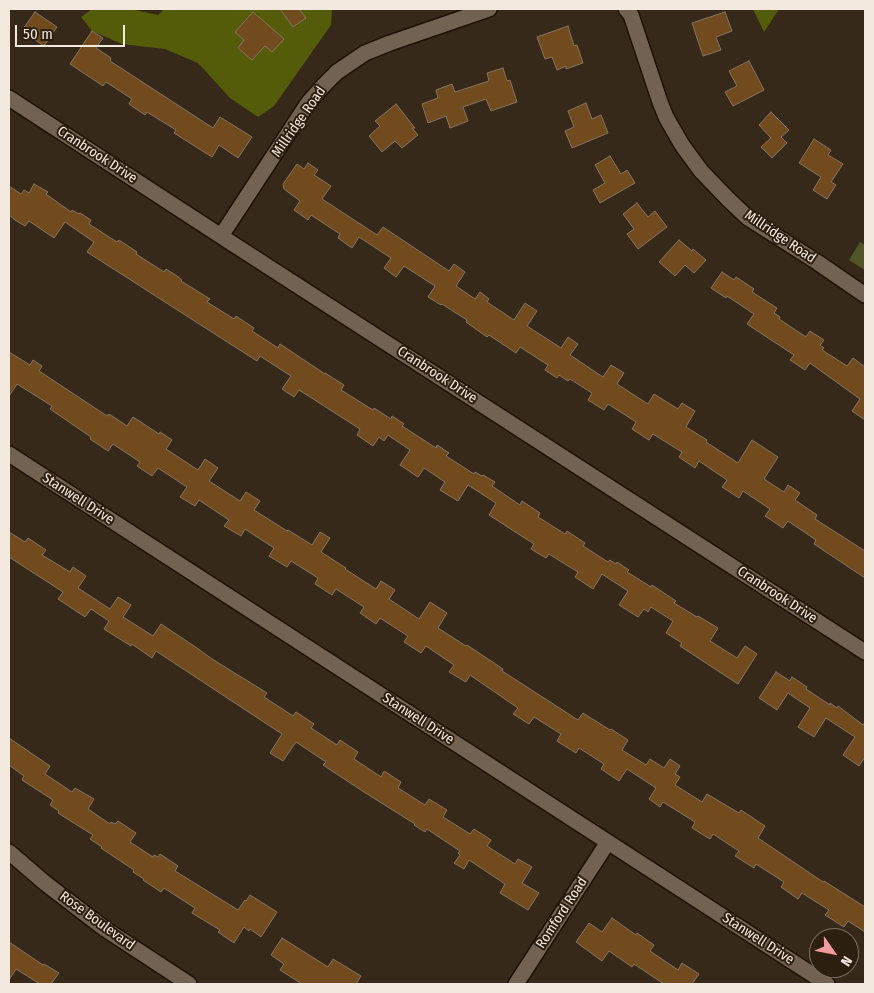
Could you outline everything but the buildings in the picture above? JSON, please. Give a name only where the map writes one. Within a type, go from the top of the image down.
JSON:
[{"type":"street","name":"Millridge Road","points":[[221,236],[308,103],[337,72],[365,53],[489,9]]},
{"type":"street","name":"Millridge Road","points":[[626,9],[631,15],[666,117],[682,145],[701,171],[748,218],[865,295]]},
{"type":"street","name":"Cranbrook Drive","points":[[9,98],[865,652]]},
{"type":"street","name":"Stanwell Drive","points":[[9,454],[827,984]]},
{"type":"street","name":"Romford Road","points":[[516,984],[608,842]]},
{"type":"street","name":"Rose Boulevard","points":[[9,852],[45,883],[105,929],[189,984]]},
{"type":"green space","points":[[92,9],[130,9],[158,15],[164,9],[332,9],[331,25],[274,106],[258,117],[230,98],[198,63],[165,49],[122,44],[92,31],[81,17]]},
{"type":"green space","points":[[753,9],[779,9],[764,32]]},
{"type":"green space","points":[[860,242],[865,245],[865,270],[849,260]]}]
